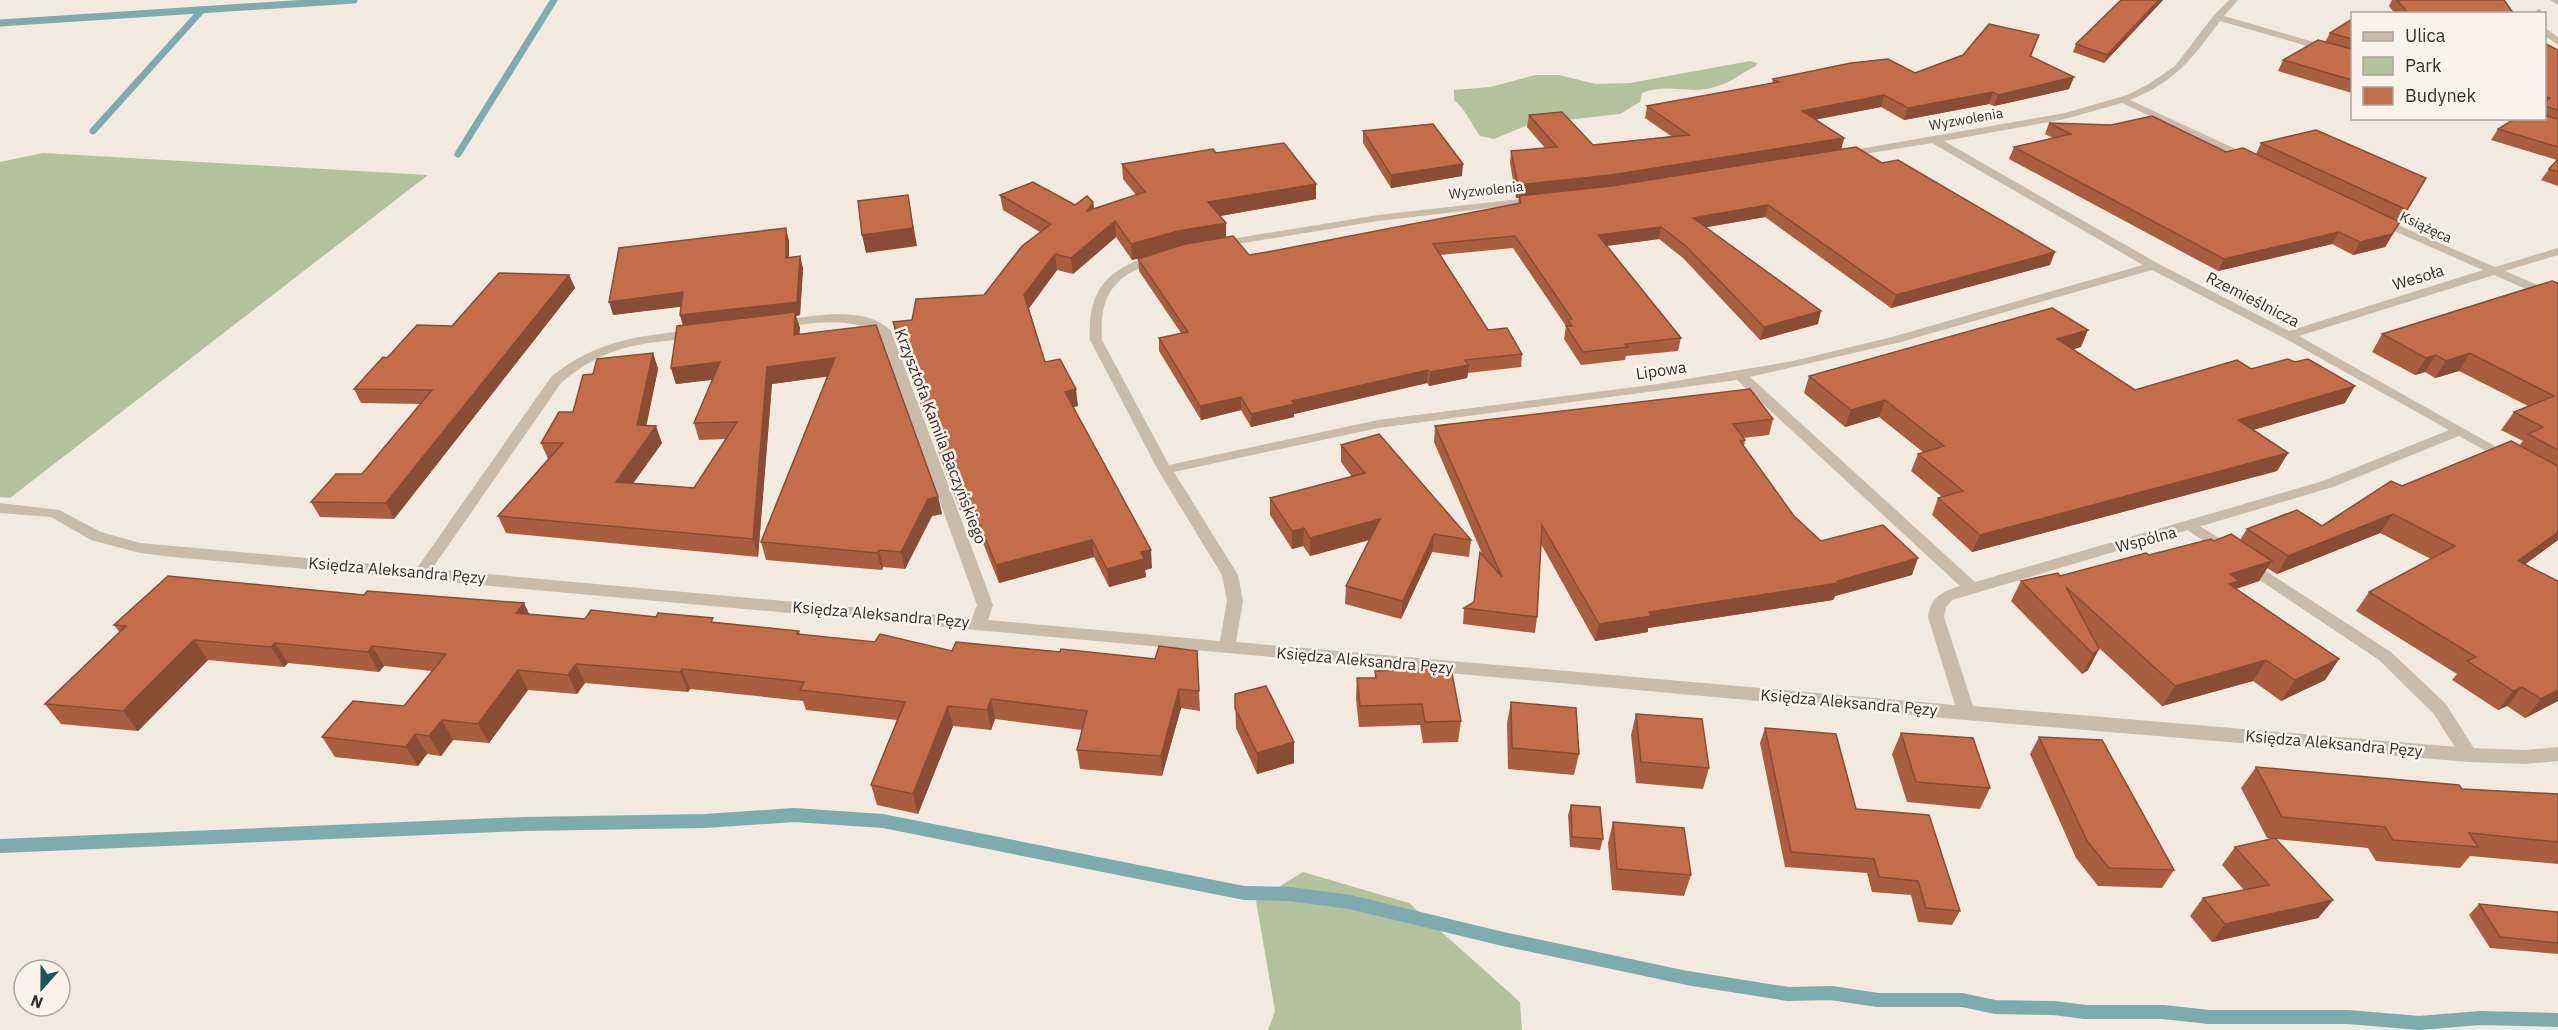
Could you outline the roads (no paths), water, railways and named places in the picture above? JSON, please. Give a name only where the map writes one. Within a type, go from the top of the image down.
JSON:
[{"type":"street","name":"Wyzwolenia","points":[[1833,156],[2044,120],[2121,99],[2167,77],[2180,67],[2192,55],[2217,17],[2234,0]]},
{"type":"street","points":[[2217,17],[2351,56]]},
{"type":"street","points":[[2546,32],[2558,42]]},
{"type":"street","points":[[2121,99],[2263,166]]},
{"type":"street","name":"Rzemieślnicza","points":[[1934,140],[2153,266],[2288,335],[2518,463]]},
{"type":"street","name":"Wyzwolenia","points":[[1206,247],[1378,218],[1550,198]]},
{"type":"street","name":"Książęca","points":[[2368,215],[2451,255],[2496,270],[2558,299]]},
{"type":"street","name":"Wesoła","points":[[2288,335],[2558,251]]},
{"type":"street","points":[[1173,254],[1134,266],[1114,276],[1096,301],[1093,317],[1096,340],[1165,470],[1230,575],[1235,601],[1227,647]]},
{"type":"street","name":"Lipowa","points":[[1165,470],[1282,443],[1406,420],[1740,375],[1862,348],[2153,266]]},
{"type":"street","name":"Krzysztofa Kamila Baczyńskiego","points":[[762,326],[842,318],[864,321],[885,331],[985,605],[979,623]]},
{"type":"street","points":[[422,572],[556,380],[568,368],[596,351],[624,342],[705,333]]},
{"type":"street","points":[[1740,375],[1971,587]]},
{"type":"street","name":"Wspólna","points":[[1966,712],[1936,617],[1938,605],[1946,596],[2328,484],[2459,431]]},
{"type":"street","name":"Księdza Aleksandra Pęzy","points":[[0,508],[54,513],[96,536],[140,548],[173,552],[422,572],[1227,647],[2469,755],[2558,754]]},
{"type":"street","points":[[2191,526],[2385,656],[2440,709],[2469,755]]},
{"type":"waterway","points":[[0,23],[354,0]]},
{"type":"waterway","points":[[458,154],[554,0]]},
{"type":"waterway","points":[[93,131],[202,10]]},
{"type":"waterway","points":[[0,846],[524,824],[705,821],[794,815],[883,821],[1244,893],[1290,894],[1350,902],[1503,939],[1687,978],[1788,994],[1831,993],[1878,1000],[1962,1000],[1995,1007],[2054,1008],[2085,1012],[2163,1012],[2209,1017],[2348,1017],[2419,1023],[2480,1018],[2558,1020]]}]
